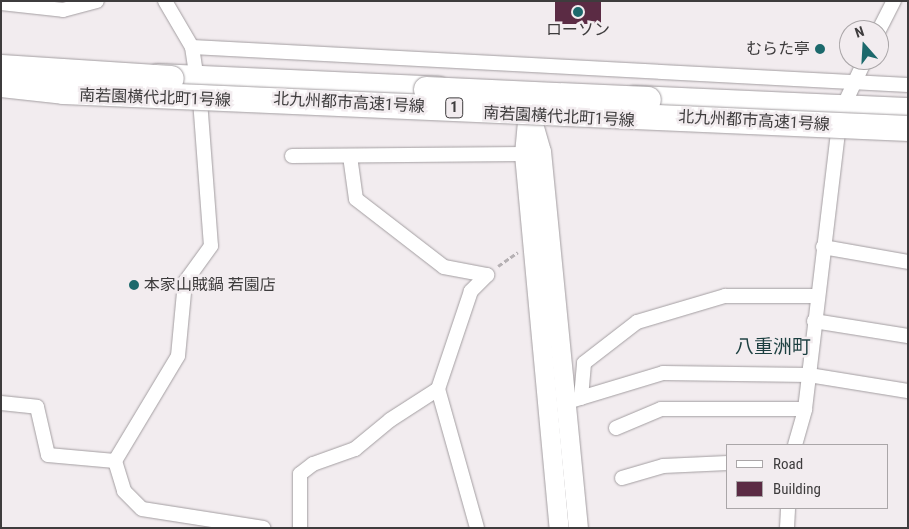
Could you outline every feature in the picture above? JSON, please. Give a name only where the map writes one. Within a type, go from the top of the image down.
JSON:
[{"type":"highway","name":"北九州都市高速1号線","points":[[1,67],[908,111]]},
{"type":"highway","name":"北九州都市高速1号線","points":[[1,84],[63,91],[908,128]]},
{"type":"street","points":[[1,3],[63,10],[97,1]]},
{"type":"street","points":[[165,1],[192,47],[200,100],[211,246],[185,282],[178,356],[115,461],[124,491],[142,509],[264,528]]},
{"type":"street","points":[[884,20],[894,1]]},
{"type":"street","points":[[192,47],[908,85]]},
{"type":"street","name":"南若園横代北町1号線","points":[[1,63],[197,76],[908,107]]},
{"type":"street","points":[[795,444],[805,409],[838,131],[844,105],[860,70]]},
{"type":"street","name":"南若園横代北町1号線","points":[[1,89],[908,134]]},
{"type":"street","points":[[528,90],[531,116],[541,151],[574,400],[578,528]]},
{"type":"street","points":[[531,116],[524,154],[559,528]]},
{"type":"street","points":[[292,156],[524,154]]},
{"type":"street","points":[[350,156],[356,199],[444,267],[487,275]]},
{"type":"street","points":[[823,246],[908,262]]},
{"type":"street","points":[[477,528],[438,389],[471,291],[487,275]]},
{"type":"street","points":[[574,400],[584,363],[636,322],[726,296],[817,296]]},
{"type":"street","points":[[814,321],[908,336]]},
{"type":"street","points":[[574,400],[663,373],[809,376],[908,391]]},
{"type":"street","points":[[300,528],[300,474],[313,464],[355,449],[438,389]]},
{"type":"street","points":[[1,403],[38,407],[48,455],[115,461]]},
{"type":"street","points":[[616,428],[661,409],[805,409]]},
{"type":"street","points":[[622,478],[663,466],[726,463]]},
{"type":"street","points":[[787,528],[788,509]]},
{"type":"path","points":[[487,275],[532,244]]},
{"type":"building","name":"ローソン","points":[[555,1],[601,1],[601,24],[555,24]]},
{"type":"place","name":"ローソン","points":[[578,12]]},
{"type":"place","name":"むらた亭","points":[[820,49]]},
{"type":"place","name":"本家山賊鍋 若園店","points":[[134,285]]},
{"type":"district","name":"八重洲町","points":[[773,347]]}]
